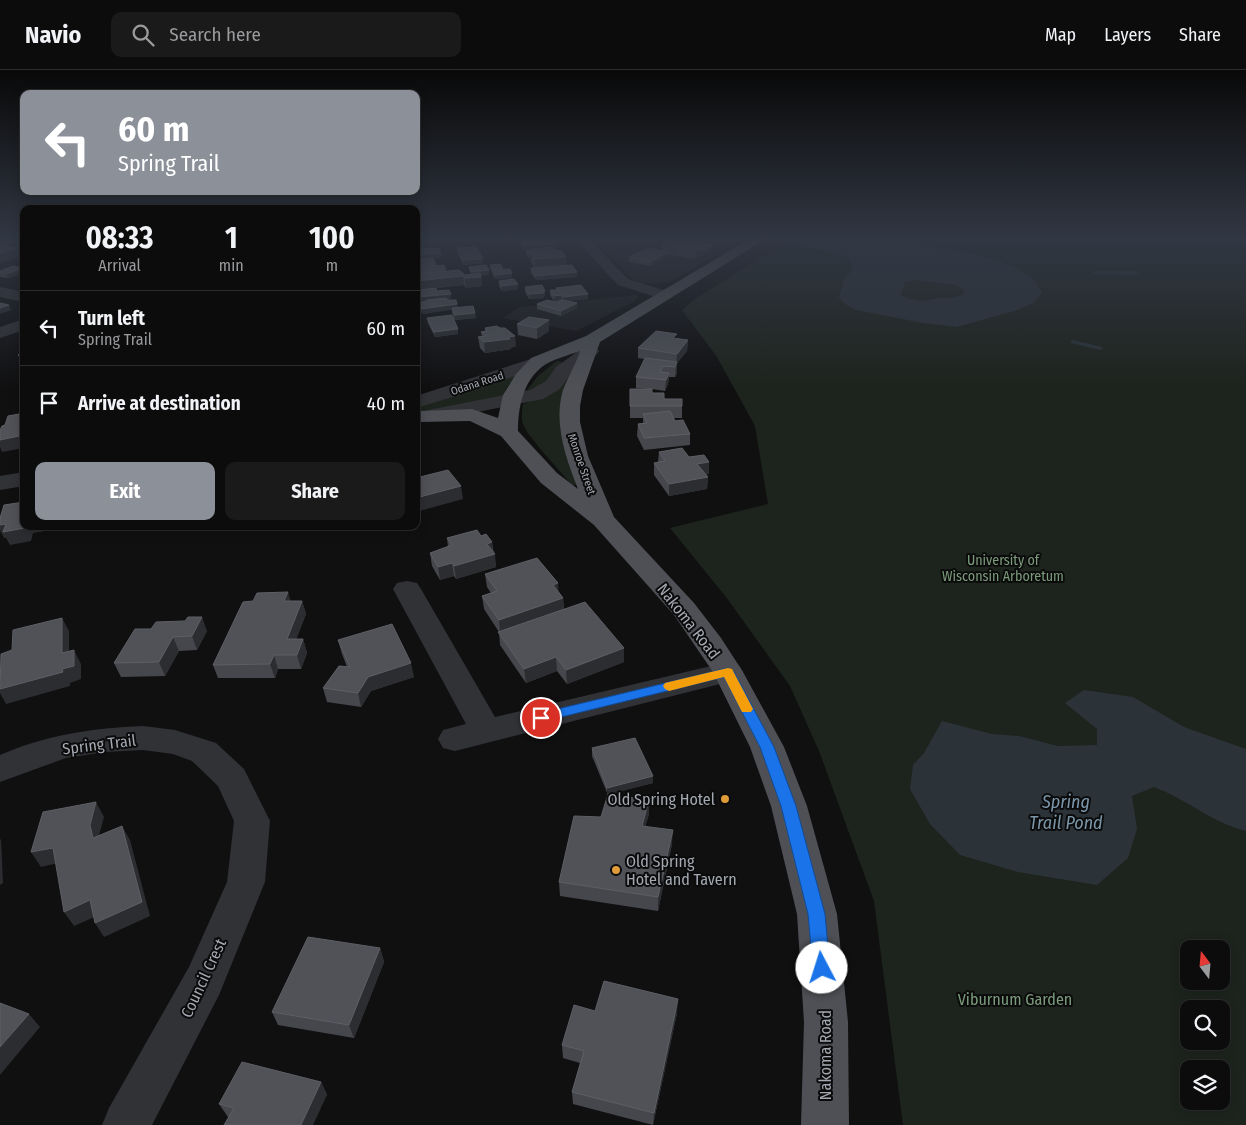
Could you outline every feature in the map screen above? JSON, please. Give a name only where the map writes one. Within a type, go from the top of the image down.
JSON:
[{"type":"main road","points":[[508,432],[508,411],[511,401],[518,385],[537,362],[591,346],[675,289]]},
{"type":"main road","name":"Monroe Street","points":[[591,346],[573,390],[568,426],[602,520]]},
{"type":"main road","name":"Nakoma Road","points":[[420,412],[472,415],[508,432],[549,478],[602,520],[684,608],[711,644],[728,672],[770,756],[788,806],[817,914],[826,1022],[825,1125]]},
{"type":"street","points":[[643,289],[665,295]]},
{"type":"street","points":[[0,292],[20,296]]},
{"type":"street","points":[[0,333],[20,326]]},
{"type":"street","points":[[511,401],[536,395],[546,390],[553,385],[563,371],[591,346]]},
{"type":"street","name":"Odana Road","points":[[420,411],[469,386],[537,362]]},
{"type":"street","name":"Odana Road","points":[[420,412],[511,401]]},
{"type":"street","points":[[0,483],[20,480]]},
{"type":"street","points":[[407,589],[486,731]]},
{"type":"street","points":[[455,739],[728,672]]},
{"type":"street","name":"Spring Trail","points":[[0,769],[65,746],[105,740],[143,738],[175,742],[204,752],[232,778],[252,822]]},
{"type":"street","name":"Council Crest","points":[[126,1125],[204,981],[246,882],[252,822]]},
{"type":"shaded area","points":[[636,295],[638,297],[633,302],[576,331],[503,318],[519,307]]},
{"type":"green space","name":"University of Wisconsin Arboretum","points":[[711,289],[1246,289],[1246,1125],[903,1125],[874,901],[819,751],[790,686],[726,597],[670,528],[768,504],[755,426],[717,357],[682,310]]},
{"type":"green space","points":[[557,361],[562,362],[547,381],[538,388],[526,391],[538,376]]},
{"type":"green space","points":[[575,364],[560,417],[562,440],[580,484],[572,485],[526,429],[523,424],[522,414],[523,404],[551,394]]},
{"type":"green space","points":[[517,374],[506,389],[502,399],[420,412],[420,406]]},
{"type":"water","points":[[841,289],[903,289],[901,295],[920,301],[961,296],[964,294],[963,289],[1040,289],[1042,293],[1033,303],[1014,311],[956,327],[923,323],[856,310],[839,298]]},
{"type":"water","name":"Spring Trail Pond","points":[[1084,690],[1133,697],[1184,727],[1246,749],[1246,831],[1211,817],[1154,787],[1132,796],[1137,829],[1128,858],[1097,885],[1018,872],[960,855],[930,824],[910,789],[913,765],[924,753],[942,721],[992,734],[1019,736],[1058,746],[1097,745],[1097,729],[1065,703]]},
{"type":"building","points":[[526,289],[544,289],[545,291],[543,291],[544,293],[529,294]]},
{"type":"building","points":[[584,289],[588,294],[563,297],[561,295],[554,296],[550,290]]},
{"type":"building","points":[[420,290],[449,290],[451,294],[420,297]]},
{"type":"building","points":[[446,298],[448,300],[456,300],[457,304],[421,309],[420,303]]},
{"type":"building","points":[[547,300],[577,303],[561,311],[537,304]]},
{"type":"building","points":[[0,303],[9,305],[0,308]]},
{"type":"building","points":[[473,306],[475,313],[455,315],[452,308]]},
{"type":"building","points":[[452,315],[458,329],[434,332],[427,318]]},
{"type":"building","points":[[529,317],[549,320],[537,328],[517,324]]},
{"type":"building","points":[[497,326],[505,328],[515,336],[508,337],[510,339],[484,342],[478,337],[486,336],[481,332],[487,331],[485,328]]},
{"type":"building","points":[[656,331],[677,334],[673,338],[688,340],[677,354],[638,348]]},
{"type":"building","points":[[645,358],[677,362],[675,367],[663,366],[660,372],[669,373],[666,380],[636,377]]},
{"type":"building","points":[[630,389],[652,389],[652,393],[664,393],[664,399],[682,399],[682,406],[630,406]]},
{"type":"building","points":[[670,411],[675,421],[683,420],[690,434],[644,438],[638,424],[647,423],[643,414]]},
{"type":"building","points":[[20,412],[20,436],[0,440],[0,430],[5,425],[8,416],[19,414]]},
{"type":"building","points":[[682,448],[689,457],[704,455],[709,462],[697,464],[708,477],[669,484],[654,463],[665,461],[659,452]]},
{"type":"building","points":[[448,470],[461,486],[420,497],[420,477]]},
{"type":"building","points":[[20,503],[20,529],[3,532],[6,524],[0,525],[0,518],[4,505]]},
{"type":"building","points":[[477,530],[481,536],[486,534],[492,542],[487,544],[495,554],[454,566],[452,563],[438,567],[430,553],[452,545],[447,538]]},
{"type":"building","points":[[537,558],[558,583],[553,585],[563,598],[499,620],[482,596],[497,591],[485,574]]},
{"type":"building","points":[[288,592],[284,601],[302,601],[287,639],[303,639],[297,655],[274,655],[270,664],[213,665],[243,602],[253,601],[257,593]]},
{"type":"building","points":[[585,602],[624,648],[566,670],[556,657],[524,669],[498,632]]},
{"type":"building","points":[[188,617],[202,617],[192,636],[173,637],[159,662],[114,663],[135,629],[151,629],[156,622],[185,621]]},
{"type":"building","points":[[62,618],[62,653],[74,650],[74,666],[62,669],[63,672],[0,689],[1,654],[12,650],[13,630]]},
{"type":"building","points":[[392,624],[411,663],[368,677],[358,693],[323,688],[339,666],[350,667],[338,640]]},
{"type":"building","points":[[635,738],[653,776],[607,788],[592,748]]},
{"type":"building","name":"Old Spring Hotel and Tavern","points":[[608,794],[649,800],[642,826],[673,830],[658,897],[559,882],[574,816],[601,817]]},
{"type":"building","points":[[96,802],[90,825],[93,838],[122,826],[142,902],[95,923],[90,900],[64,912],[53,848],[31,852],[43,812]]},
{"type":"building","points":[[308,937],[380,948],[349,1025],[272,1012]]},
{"type":"building","points":[[604,981],[678,999],[654,1113],[572,1092],[584,1051],[562,1045],[574,1005],[595,1011]]},
{"type":"building","points":[[0,1003],[29,1014],[0,1047]]},
{"type":"building","points":[[242,1062],[321,1082],[301,1125],[224,1125],[234,1108],[219,1104]]},
{"type":"waterway","points":[[1073,342],[1100,348]]},
{"type":"slow traffic","points":[[669,686],[728,672],[747,709]]},
{"type":"place","name":"Old Spring Hotel","points":[[725,799]]},
{"type":"place","name":"Old Spring Hotel and Tavern","points":[[616,870]]},
{"type":"route","points":[[541,718],[728,672],[767,747],[788,806],[817,914],[822,968]]},
{"type":"park label","name":"Viburnum Garden","points":[[1015,999]]}]
